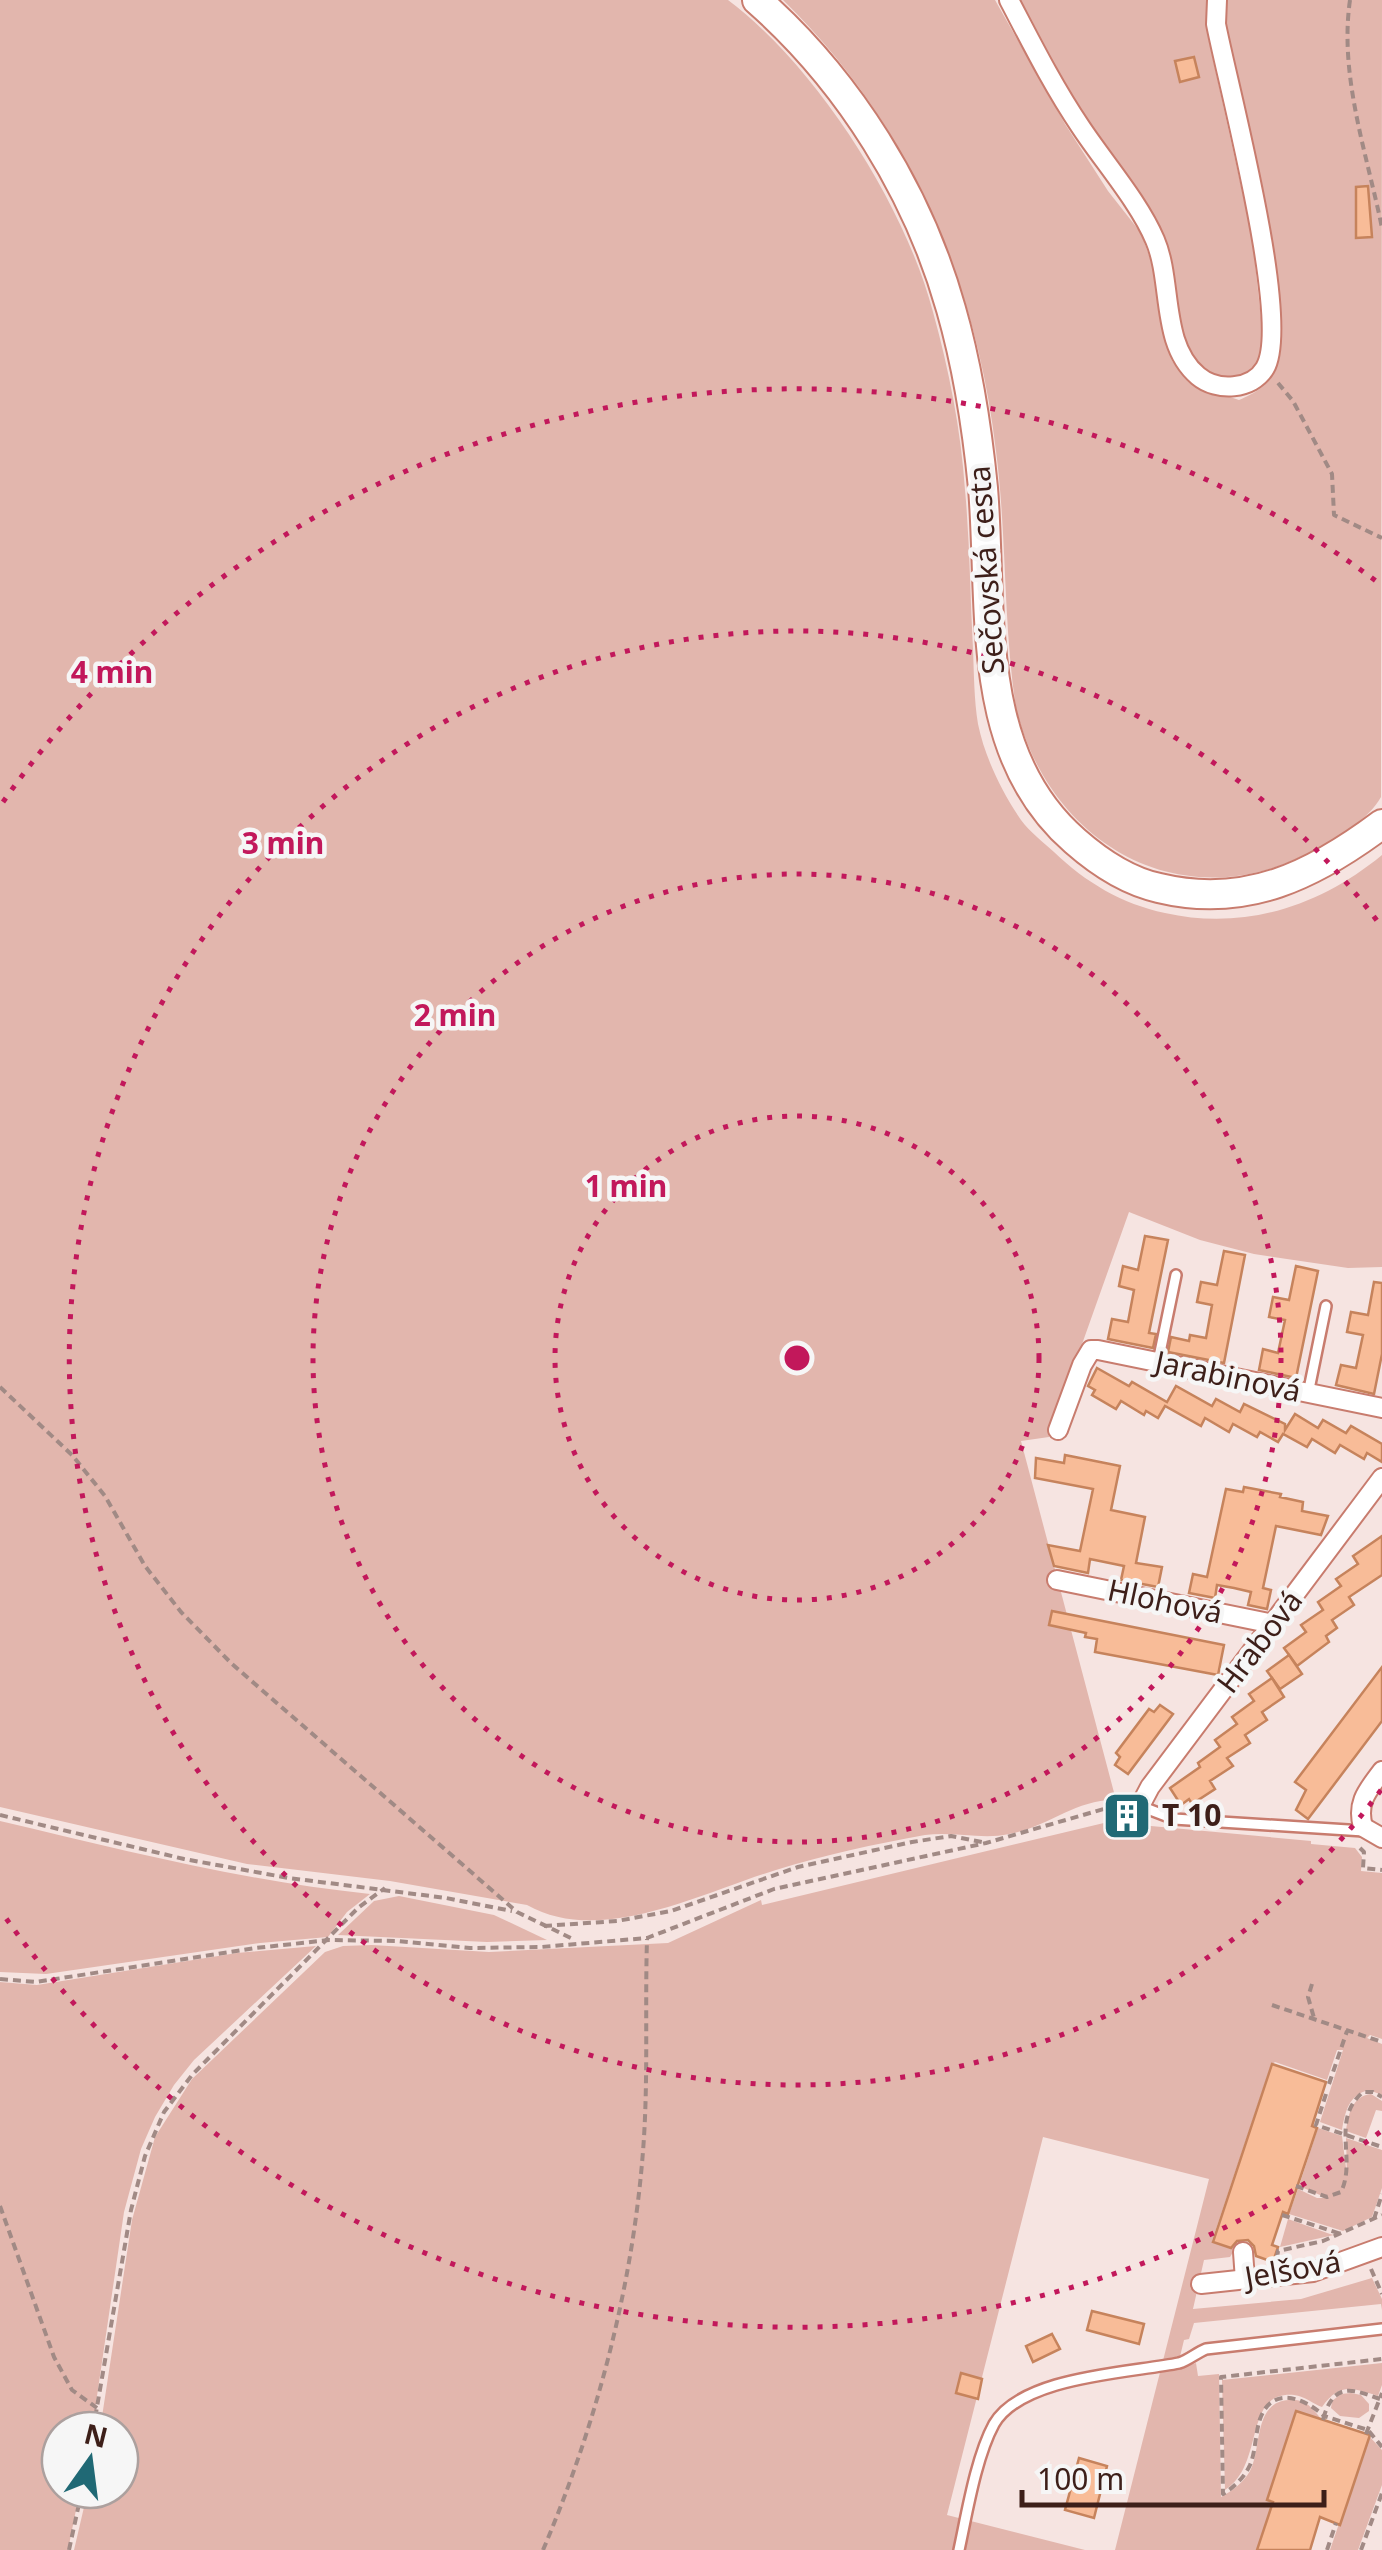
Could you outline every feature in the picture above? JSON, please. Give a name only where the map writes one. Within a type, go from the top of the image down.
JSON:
[{"type":"main road","name":"Sečovská cesta","points":[[757,0],[798,38],[860,116],[902,187],[942,280],[963,357],[978,442],[998,704],[1014,760],[1037,800],[1067,835],[1120,874],[1154,887],[1209,896],[1249,893],[1286,882],[1328,862],[1382,824]]},
{"type":"street","points":[[1009,0],[1076,120],[1155,240],[1175,338],[1183,357],[1198,376],[1216,386],[1252,382],[1265,368],[1273,330],[1265,259],[1220,41],[1217,0]]},
{"type":"street","name":"Jarabinová","points":[[1058,1430],[1082,1365],[1092,1350],[1382,1408]]},
{"type":"street","name":"Hrabová","points":[[1140,1806],[1150,1787],[1382,1478]]},
{"type":"street","name":"Hlohová","points":[[1057,1580],[1274,1624]]},
{"type":"street","points":[[1375,1835],[1361,1820],[1362,1800],[1382,1771]]},
{"type":"street","name":"Jelšová","points":[[1201,2284],[1278,2278],[1336,2266],[1382,2247]]},
{"type":"street","points":[[1243,2252],[1245,2280]]},
{"type":"lane","points":[[1158,1362],[1176,1274]]},
{"type":"lane","points":[[1308,1394],[1326,1306]]},
{"type":"lane","points":[[1140,1806],[1174,1818],[1375,1835]]},
{"type":"lane","points":[[959,2550],[994,2424],[1010,2406],[1078,2379],[1184,2362],[1206,2349],[1382,2329]]},
{"type":"path","points":[[1350,0],[1347,65],[1382,228]]},
{"type":"path","points":[[1265,368],[1293,401],[1332,474],[1334,515],[1382,538]]},
{"type":"path","points":[[0,1388],[72,1456],[105,1496],[145,1566],[180,1612],[232,1664],[517,1912],[578,1942]]},
{"type":"path","points":[[0,1979],[36,1982],[329,1940],[470,1948],[647,1938],[774,1889],[986,1843],[1117,1804],[1140,1806]]},
{"type":"path","points":[[0,1814],[184,1860],[289,1878],[385,1888],[517,1912]]},
{"type":"path","points":[[1328,1831],[1363,1850],[1363,1868],[1382,1870]]},
{"type":"path","points":[[543,1926],[618,1921],[671,1911],[783,1872],[912,1842],[951,1836],[986,1843]]},
{"type":"path","points":[[0,2206],[54,2357],[72,2390],[97,2408],[132,2210],[145,2156],[164,2112],[192,2075],[358,1908],[385,1888]]},
{"type":"path","points":[[543,2550],[592,2418],[632,2239],[644,2140],[647,1938]]},
{"type":"path","points":[[1312,1984],[1308,1998],[1314,2019]]},
{"type":"path","points":[[1272,2005],[1382,2042]]},
{"type":"path","points":[[1329,2084],[1347,2030]]},
{"type":"path","points":[[1296,2186],[1327,2197],[1342,2192],[1346,2175],[1346,2115],[1360,2094],[1369,2091],[1382,2098]]},
{"type":"path","points":[[1326,2094],[1316,2124],[1382,2146]]},
{"type":"path","points":[[1374,2220],[1382,2194]]},
{"type":"path","points":[[1282,2215],[1341,2234]]},
{"type":"path","points":[[1278,2278],[1278,2251],[1341,2234],[1382,2215]]},
{"type":"path","points":[[1374,2277],[1382,2294]]},
{"type":"path","points":[[1382,2359],[1220,2377],[1223,2494],[1248,2469],[1262,2415],[1270,2403],[1285,2397],[1302,2398],[1324,2418],[1367,2432],[1382,2447]]},
{"type":"path","points":[[1324,2418],[1333,2396],[1342,2392],[1381,2396],[1367,2432]]},
{"type":"path","points":[[1361,2550],[1382,2493]]},
{"type":"path","points":[[69,2550],[78,2510]]},
{"type":"path","points":[[1327,2550],[1336,2523]]},
{"type":"shaded area","points":[[0,0],[728,0],[794,62],[825,100],[879,184],[920,271],[944,356],[961,445],[978,724],[995,774],[1021,820],[1066,863],[1105,890],[1149,909],[1195,918],[1252,916],[1307,901],[1382,855],[1382,1267],[1348,1268],[1254,1254],[1200,1240],[1129,1212],[1049,1437],[1021,1441],[1116,1800],[1075,1808],[1009,1834],[925,1835],[850,1850],[652,1911],[587,1920],[556,1916],[527,1905],[390,1881],[247,1864],[0,1807]]},
{"type":"shaded area","points":[[783,0],[995,0],[1065,124],[1108,191],[1141,233],[1155,272],[1172,361],[1191,384],[1239,400],[1261,388],[1273,367],[1266,216],[1227,46],[1227,0],[1382,0],[1381,797],[1369,813],[1343,833],[1267,870],[1219,877],[1173,873],[1130,858],[1092,833],[1059,799],[1033,757],[1016,708],[996,451],[972,325],[953,265],[900,151],[866,97]]},
{"type":"shaded area","points":[[1015,0],[1209,0],[1208,37],[1252,236],[1263,336],[1262,355],[1252,370],[1235,378],[1214,377],[1193,361],[1182,336],[1170,258],[1160,233],[1090,128]]},
{"type":"shaded area","points":[[0,1821],[230,1873],[370,1894],[347,1912],[328,1937],[46,1974],[0,1972]]},
{"type":"shaded area","points":[[1108,1822],[1355,1848],[1362,1857],[1361,1871],[1382,1873],[1382,2039],[1370,2035],[1367,2038],[1382,2044],[1382,2095],[1369,2090],[1357,2095],[1347,2110],[1342,2130],[1320,2122],[1343,2050],[1337,2050],[1327,2080],[1275,2062],[1271,2065],[1212,2241],[1235,2249],[1230,2257],[1204,2260],[1193,2309],[1301,2299],[1372,2278],[1382,2299],[1382,2310],[1381,2304],[1194,2323],[1189,2339],[1184,2340],[1177,2369],[1196,2363],[1198,2376],[1219,2374],[1221,2497],[1250,2471],[1260,2428],[1269,2409],[1277,2403],[1299,2400],[1321,2419],[1296,2411],[1267,2499],[1273,2502],[1257,2550],[1115,2550],[1209,2179],[1043,2137],[947,2515],[1085,2550],[74,2550],[83,2510],[140,2510],[140,2410],[103,2410],[132,2220],[155,2137],[192,2079],[325,1952],[343,1946],[372,1945],[489,1952],[668,1943],[761,1900],[762,1905]]},
{"type":"shaded area","points":[[399,1896],[494,1915],[547,1940],[487,1942],[338,1935],[374,1901]]},
{"type":"shaded area","points":[[316,1946],[194,2060],[155,2117],[141,2149],[124,2212],[95,2410],[40,2410],[40,2510],[76,2510],[68,2550],[0,2550],[0,1982],[37,1985],[237,1953]]},
{"type":"shaded area","points":[[1371,2094],[1382,2101],[1382,2111],[1376,2110],[1366,2138],[1346,2131],[1355,2102]]},
{"type":"shaded area","points":[[1318,2128],[1342,2136],[1347,2176],[1346,2138],[1382,2150],[1382,2188],[1372,2217],[1343,2231],[1289,2214],[1298,2189],[1327,2198],[1299,2186]]},
{"type":"shaded area","points":[[1288,2219],[1330,2234],[1334,2235],[1280,2247]]},
{"type":"shaded area","points":[[1382,2363],[1378,2396],[1347,2389],[1322,2407],[1294,2395],[1278,2397],[1267,2404],[1246,2464],[1225,2490],[1222,2380]]},
{"type":"shaded area","points":[[1341,2394],[1361,2395],[1369,2404],[1369,2411],[1359,2418],[1340,2416],[1331,2408],[1332,2401]]},
{"type":"shaded area","points":[[1369,2436],[1382,2450],[1382,2485],[1358,2550],[1330,2550]]},
{"type":"building","points":[[1194,57],[1199,77],[1180,82],[1175,61]]},
{"type":"building","points":[[1368,186],[1372,237],[1356,238],[1356,187]]},
{"type":"building","points":[[1145,1236],[1168,1240],[1149,1333],[1156,1334],[1153,1348],[1108,1339],[1112,1319],[1128,1322],[1134,1290],[1119,1286],[1123,1266],[1138,1270]]},
{"type":"building","points":[[1224,1251],[1245,1255],[1224,1363],[1168,1352],[1171,1337],[1189,1341],[1190,1335],[1206,1338],[1212,1305],[1197,1302],[1201,1282],[1217,1285]]},
{"type":"building","points":[[1296,1266],[1318,1271],[1296,1378],[1259,1370],[1263,1349],[1278,1353],[1285,1320],[1269,1317],[1273,1297],[1289,1300]]},
{"type":"building","points":[[1374,1282],[1382,1283],[1382,1354],[1374,1394],[1336,1385],[1341,1365],[1356,1368],[1363,1335],[1347,1332],[1351,1312],[1368,1315]]},
{"type":"building","points":[[1097,1368],[1167,1402],[1176,1386],[1212,1406],[1216,1399],[1240,1412],[1244,1404],[1285,1424],[1285,1430],[1295,1414],[1318,1428],[1323,1420],[1346,1433],[1351,1426],[1382,1444],[1382,1462],[1367,1453],[1364,1459],[1340,1445],[1335,1453],[1312,1439],[1307,1447],[1283,1434],[1278,1442],[1260,1432],[1257,1437],[1233,1424],[1229,1432],[1205,1418],[1201,1426],[1165,1406],[1158,1418],[1146,1411],[1144,1415],[1121,1401],[1116,1409],[1092,1395],[1095,1390],[1088,1386]]},
{"type":"building","points":[[1065,1455],[1120,1466],[1111,1510],[1145,1517],[1136,1563],[1162,1567],[1158,1587],[1121,1580],[1124,1566],[1090,1559],[1088,1573],[1054,1566],[1048,1545],[1080,1551],[1093,1489],[1035,1478],[1036,1458],[1064,1463]]},
{"type":"building","points":[[1244,1487],[1281,1494],[1280,1497],[1303,1502],[1302,1511],[1328,1516],[1321,1535],[1276,1526],[1263,1588],[1271,1590],[1267,1609],[1248,1605],[1251,1592],[1234,1588],[1217,1585],[1215,1598],[1189,1593],[1193,1574],[1207,1577],[1226,1489],[1243,1492]]},
{"type":"building","points":[[1382,1536],[1382,1575],[1349,1597],[1354,1605],[1332,1620],[1337,1628],[1326,1636],[1329,1642],[1297,1666],[1284,1648],[1306,1632],[1301,1625],[1323,1610],[1318,1602],[1341,1586],[1336,1579],[1358,1564],[1353,1556]]},
{"type":"building","points":[[1052,1611],[1224,1645],[1218,1675],[1095,1652],[1097,1639],[1049,1625]]},
{"type":"building","points":[[1289,1655],[1302,1674],[1280,1689],[1267,1671]]},
{"type":"building","points":[[1382,1667],[1382,1721],[1308,1819],[1296,1810],[1306,1790],[1295,1782]]},
{"type":"building","points":[[1272,1678],[1284,1697],[1262,1712],[1267,1720],[1245,1735],[1250,1743],[1227,1758],[1233,1766],[1210,1781],[1215,1789],[1192,1804],[1189,1799],[1181,1805],[1170,1788],[1220,1747],[1215,1740],[1237,1724],[1232,1717],[1254,1701],[1249,1694]]},
{"type":"building","points":[[1160,1705],[1173,1714],[1128,1774],[1115,1765],[1120,1757],[1116,1753],[1149,1709],[1154,1712]]},
{"type":"building","points":[[1272,2064],[1326,2082],[1312,2126],[1317,2128],[1288,2214],[1283,2212],[1272,2245],[1278,2247],[1273,2262],[1256,2256],[1248,2240],[1237,2241],[1231,2248],[1213,2242]]},
{"type":"building","points":[[1092,2311],[1144,2324],[1139,2344],[1087,2330]]},
{"type":"building","points":[[1052,2334],[1060,2349],[1033,2362],[1026,2346]]},
{"type":"building","points":[[961,2373],[982,2379],[978,2399],[956,2393]]},
{"type":"building","points":[[1296,2411],[1370,2435],[1340,2525],[1320,2517],[1310,2550],[1257,2550],[1273,2502],[1267,2500]]},
{"type":"building","points":[[1079,2458],[1107,2466],[1094,2518],[1065,2510]]},
{"type":"place","name":"T 10","points":[[1127,1816]]}]
